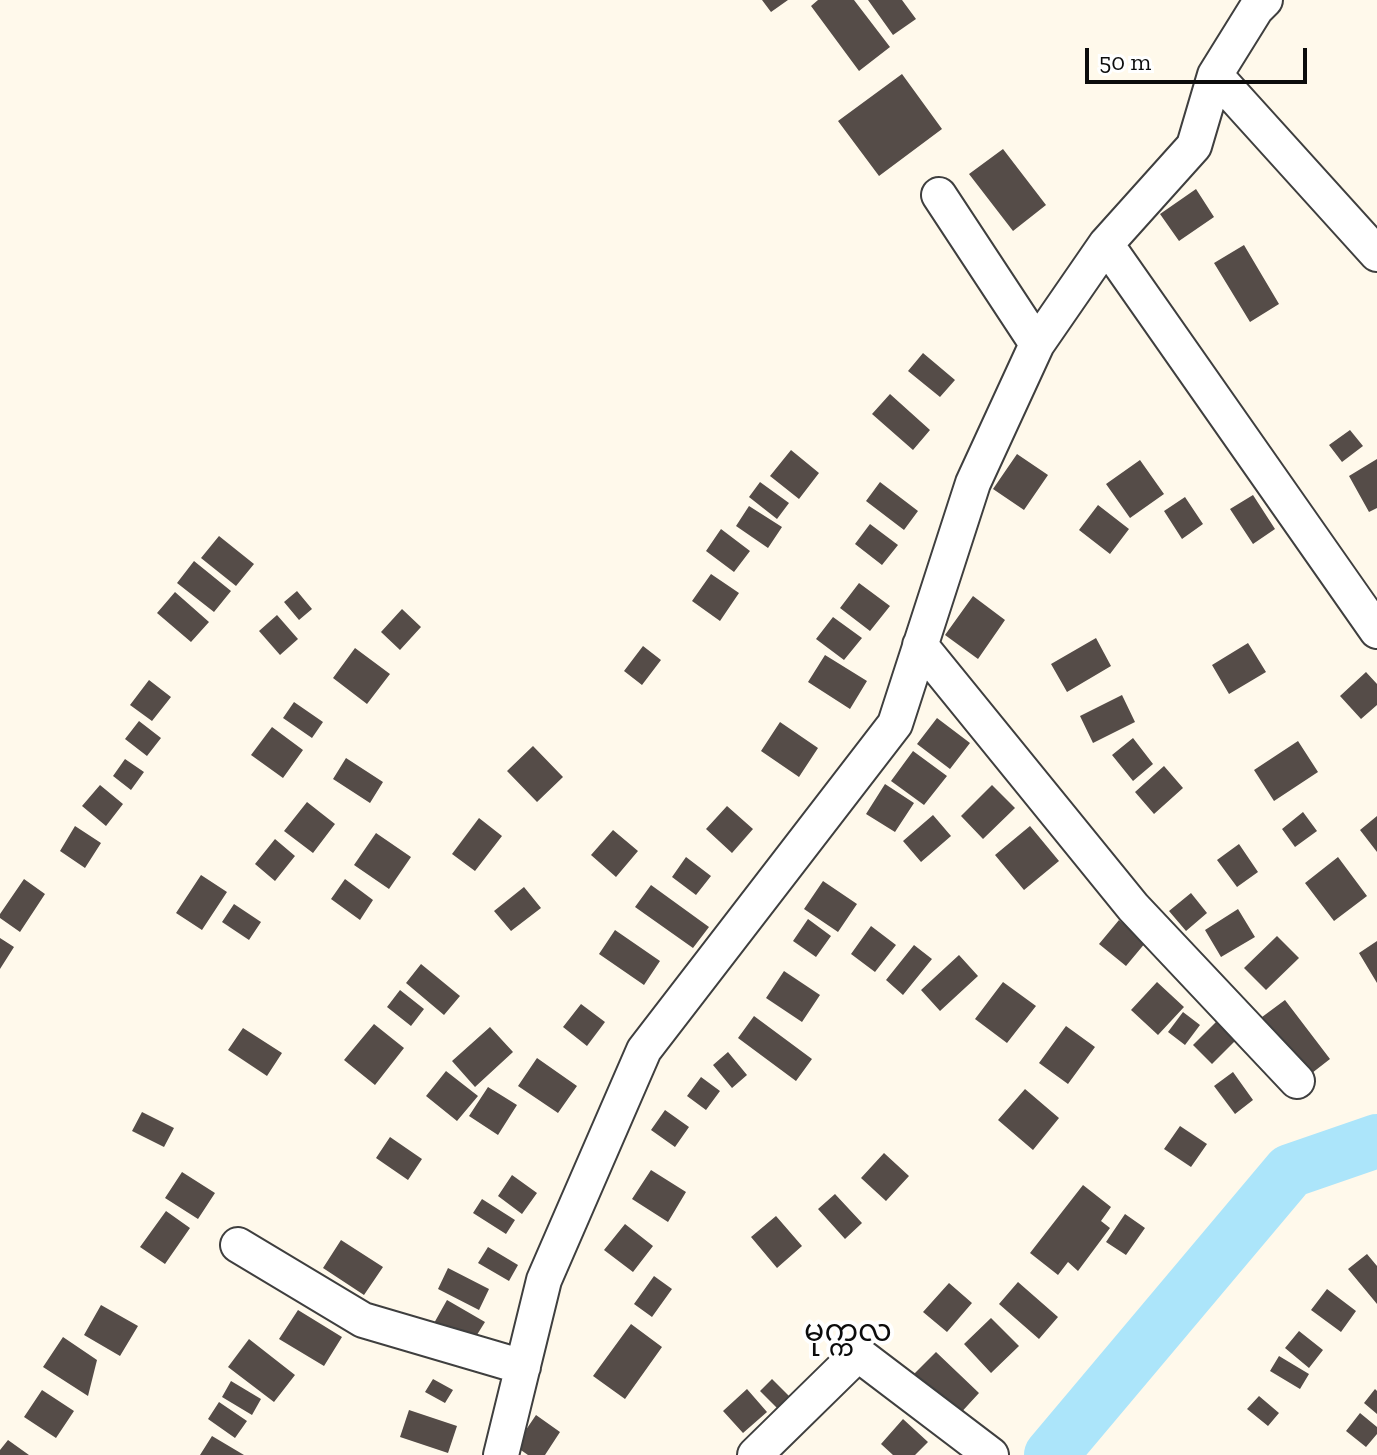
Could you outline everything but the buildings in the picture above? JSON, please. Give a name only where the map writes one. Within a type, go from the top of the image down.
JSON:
[{"type":"street","points":[[501,1455],[544,1280],[644,1050],[895,724],[973,483],[1037,344],[1106,244],[1194,146],[1215,75],[1256,9],[1265,0]]},
{"type":"street","points":[[1215,75],[1377,254]]},
{"type":"street","points":[[939,195],[1037,344]]},
{"type":"street","points":[[1106,244],[1377,631]]},
{"type":"street","points":[[920,645],[1133,907],[1297,1081]]},
{"type":"street","points":[[238,1245],[363,1320],[523,1367]]},
{"type":"street","points":[[755,1455],[858,1354],[991,1455]]},
{"type":"waterway","points":[[1051,1455],[1290,1171],[1377,1141]]},
{"type":"district","name":"မုက္ကလ","points":[[848,1332]]}]
